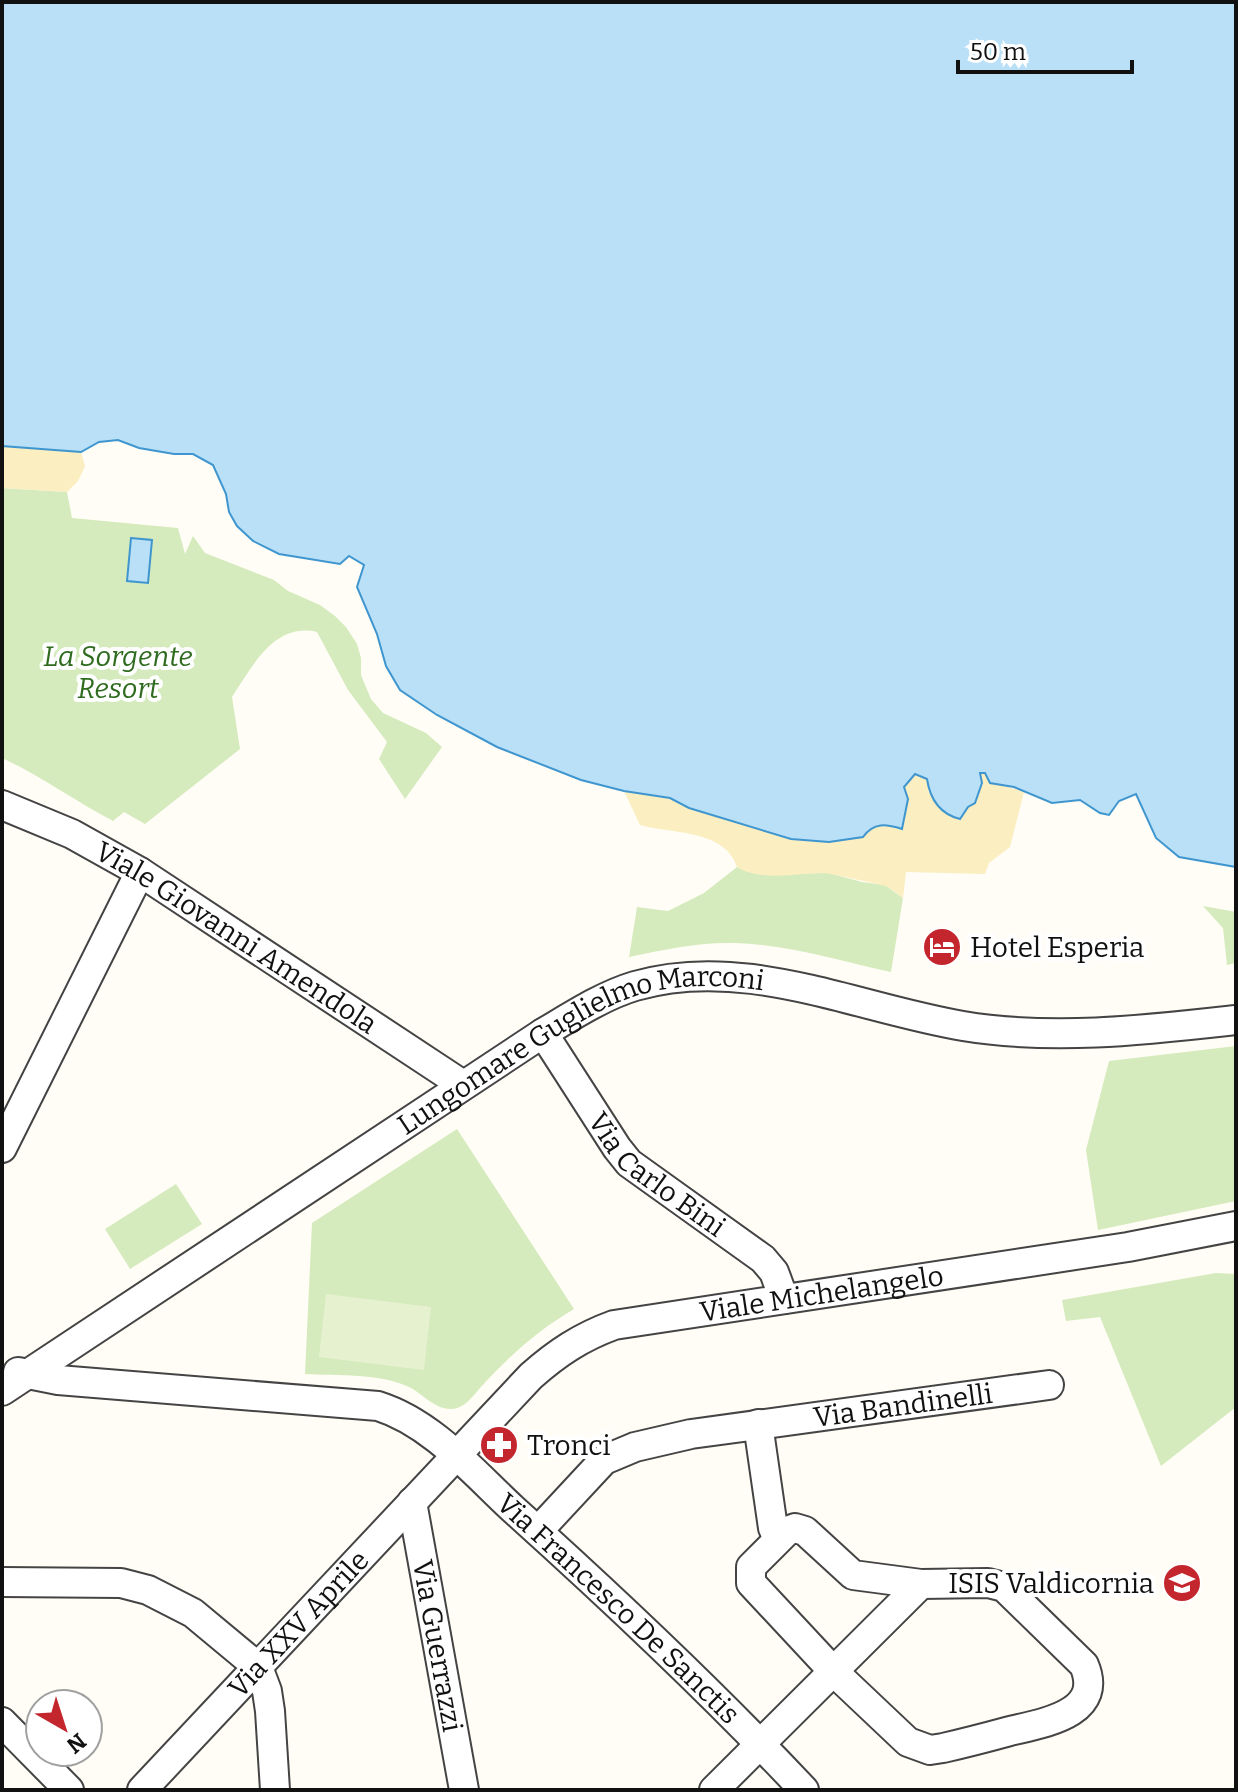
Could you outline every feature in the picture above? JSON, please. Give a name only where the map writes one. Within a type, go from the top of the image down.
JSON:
[{"type":"street","name":"Viale Giovanni Amendola","points":[[2,805],[72,834],[140,872],[463,1085]]},
{"type":"street","points":[[2,1148],[9,1117],[140,872]]},
{"type":"street","name":"Lungomare Guglielmo Marconi","points":[[2,1391],[14,1371],[65,1350],[543,1033],[591,1004],[635,986],[677,978],[758,979],[965,1027],[1080,1034],[1236,1020]]},
{"type":"street","name":"Via Carlo Bini","points":[[543,1033],[629,1163],[763,1259],[774,1272],[784,1299]]},
{"type":"street","name":"Viale Michelangelo","points":[[455,1456],[557,1353],[585,1336],[614,1325],[1128,1247],[1236,1226]]},
{"type":"street","points":[[65,1350],[78,1367],[101,1384]]},
{"type":"street","name":"Via Francesco De Sanctis","points":[[14,1371],[101,1384],[378,1406],[408,1419],[435,1437],[538,1531],[760,1743],[804,1790]]},
{"type":"street","name":"Via Bandinelli","points":[[538,1531],[604,1460],[616,1454],[691,1434],[1049,1385]]},
{"type":"street","points":[[758,1424],[773,1528],[778,1539]]},
{"type":"street","name":"Via XXV Aprile","points":[[142,1790],[455,1456]]},
{"type":"street","name":"Via Guerrazzi","points":[[412,1502],[464,1790]]},
{"type":"street","points":[[795,1528],[805,1531],[853,1575],[921,1584],[988,1583],[1004,1587],[1084,1665],[1089,1684],[1081,1701],[1059,1719],[930,1750],[908,1742],[834,1672],[751,1583],[751,1567],[787,1531],[795,1528]]},
{"type":"street","points":[[2,1582],[121,1583],[148,1590],[193,1613],[258,1667],[270,1711],[275,1790]]},
{"type":"street","points":[[714,1790],[921,1584]]},
{"type":"street","points":[[2,1722],[69,1790]]},
{"type":"green space","name":"La Sorgente Resort","points":[[2,488],[67,492],[72,518],[178,528],[185,554],[193,536],[205,553],[274,580],[288,591],[320,605],[346,627],[357,644],[361,675],[371,699],[383,713],[426,733],[442,747],[405,799],[379,759],[387,742],[348,690],[317,632],[302,631],[276,640],[256,661],[232,697],[240,749],[145,824],[124,812],[113,821],[2,758]]},
{"type":"green space","points":[[737,867],[759,874],[829,873],[885,885],[903,898],[891,972],[753,944],[694,945],[629,957],[637,907],[668,911],[704,893]]},
{"type":"green space","points":[[1203,906],[1236,912],[1236,963],[1227,965],[1223,928]]},
{"type":"green space","points":[[1236,1046],[1236,1201],[1098,1230],[1086,1150],[1109,1061]]},
{"type":"green space","points":[[457,1129],[574,1309],[524,1345],[468,1402],[457,1408],[440,1407],[409,1387],[385,1379],[305,1374],[312,1223]]},
{"type":"green space","points":[[176,1184],[202,1224],[130,1269],[105,1229]]},
{"type":"green space","points":[[1216,1273],[1236,1274],[1236,1407],[1161,1466],[1100,1317],[1066,1321],[1062,1300]]},
{"type":"green space","points":[[326,1294],[431,1307],[424,1370],[319,1357]]},
{"type":"sand","points":[[2,446],[81,452],[85,466],[78,481],[67,492],[2,488]]},
{"type":"sand","points":[[980,772],[1000,785],[1024,792],[1010,847],[989,863],[985,874],[906,872],[903,898],[885,886],[825,873],[780,876],[747,872],[737,867],[731,855],[709,839],[640,825],[624,791],[670,798],[689,808],[791,839],[869,829],[884,824],[904,787],[915,774],[927,779],[929,793]]},
{"type":"water","points":[[2,2],[1236,2],[1236,867],[1179,857],[1156,838],[1136,794],[1119,801],[1109,815],[1080,800],[1052,803],[1014,787],[990,783],[985,773],[980,773],[982,783],[975,803],[960,819],[942,809],[933,799],[927,779],[915,774],[904,787],[908,799],[902,829],[881,826],[871,829],[863,837],[829,842],[791,839],[689,808],[670,798],[581,780],[497,747],[437,715],[400,690],[386,666],[377,634],[357,587],[364,565],[349,556],[340,564],[279,554],[253,541],[237,526],[229,512],[226,494],[213,465],[193,454],[139,448],[118,440],[99,442],[81,452],[2,446]]},
{"type":"water","points":[[131,538],[152,540],[148,583],[127,581]]},
{"type":"place","name":"Hotel Esperia","points":[[942,947]]},
{"type":"place","name":"Tronci","points":[[499,1445]]},
{"type":"place","name":"ISIS Valdicornia","points":[[1182,1583]]}]
